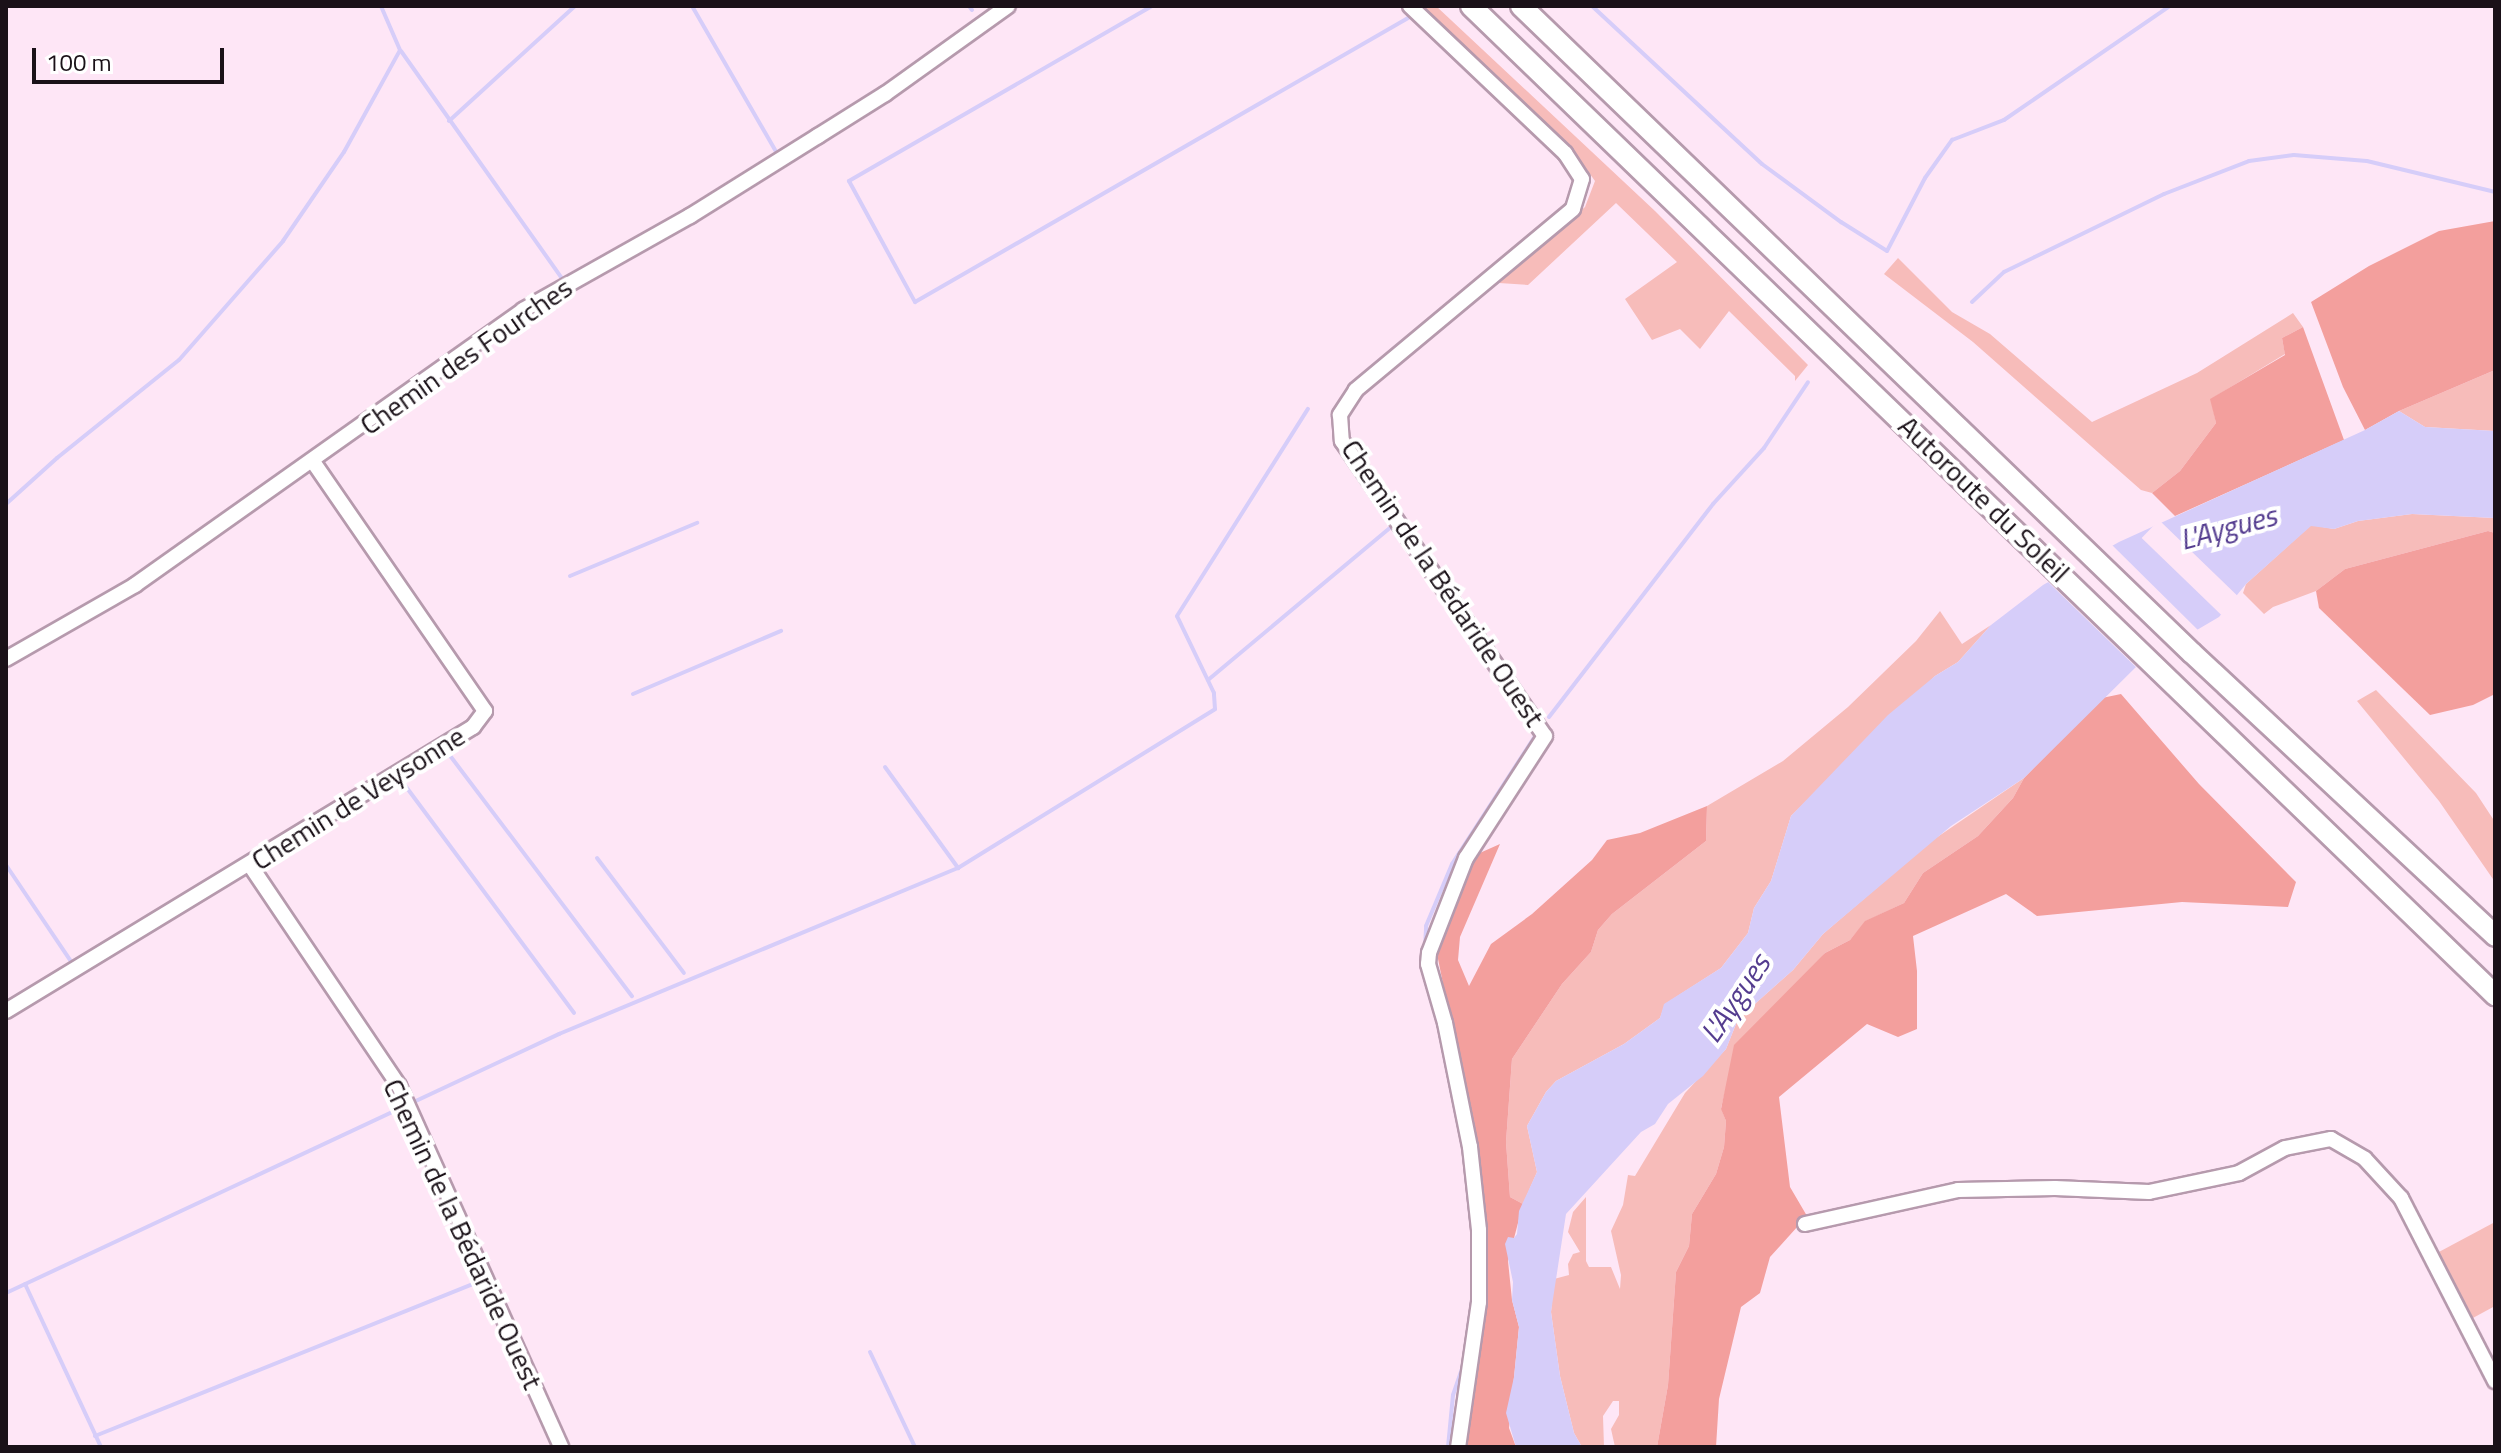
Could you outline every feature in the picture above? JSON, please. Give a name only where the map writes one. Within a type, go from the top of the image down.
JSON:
[{"type":"highway","name":"Autoroute du Soleil","points":[[1471,6],[2162,670],[2495,995]]},
{"type":"highway","name":"Autoroute du Soleil","points":[[1521,6],[2192,653],[2495,936]]},
{"type":"street","name":"Chemin des Fourches","points":[[6,659],[135,585],[313,462],[523,310],[690,216],[818,136],[885,94],[1008,6]]},
{"type":"street","name":"Chemin de la Bédaride Ouest","points":[[1410,6],[1565,153],[1582,179],[1573,209],[1356,390],[1340,415],[1342,441],[1545,736],[1466,858],[1429,953],[1428,964],[1445,1023],[1470,1147],[1479,1230],[1479,1302],[1458,1447]]},
{"type":"street","name":"Chemin de Veysonne","points":[[6,1011],[473,727],[485,711],[313,462]]},
{"type":"street","name":"Chemin de la Bédaride Ouest","points":[[250,865],[399,1086],[561,1447]]},
{"type":"street","points":[[1805,1224],[1958,1190],[2055,1188],[2149,1192],[2239,1173],[2285,1148],[2331,1139],[2365,1159],[2401,1198],[2495,1381]]},
{"type":"shaded area","points":[[1418,6],[1436,6],[1655,211],[1808,365],[1795,381],[1795,376],[1729,311],[1700,349],[1680,329],[1652,340],[1625,299],[1677,262],[1616,203],[1528,285],[1499,283],[1585,207],[1595,181],[1577,156]]},
{"type":"shaded area","points":[[2495,221],[2495,370],[2399,411],[2365,430],[2343,387],[2311,302],[2369,266],[2439,231]]},
{"type":"shaded area","points":[[1898,258],[1952,312],[1990,334],[2092,422],[2197,373],[2293,313],[2303,327],[2282,338],[2285,354],[2211,399],[2216,423],[2180,471],[2152,493],[2141,490],[1973,342],[1884,274]]},
{"type":"shaded area","points":[[2303,327],[2344,440],[2175,516],[2152,493],[2180,471],[2216,423],[2210,399],[2285,355],[2282,338]]},
{"type":"shaded area","points":[[2495,370],[2495,431],[2425,427],[2399,411]]},
{"type":"shaded area","points":[[2412,514],[2495,518],[2495,533],[2488,531],[2345,569],[2316,591],[2273,607],[2264,614],[2243,593],[2246,584],[2311,525],[2334,529],[2358,521]]},
{"type":"shaded area","points":[[2488,531],[2495,533],[2495,694],[2473,705],[2430,715],[2319,608],[2316,591],[2345,569]]},
{"type":"shaded area","points":[[1940,611],[1962,644],[1991,625],[1958,662],[1935,676],[1791,816],[1771,881],[1754,908],[1748,933],[1721,968],[1665,1004],[1660,1018],[1624,1044],[1556,1081],[1546,1092],[1527,1126],[1537,1172],[1523,1204],[1510,1197],[1506,1142],[1512,1059],[1562,984],[1591,952],[1598,930],[1612,914],[1706,841],[1707,806],[1783,761],[1848,707],[1916,641]]},
{"type":"shaded area","points":[[2376,690],[2476,793],[2495,822],[2495,882],[2439,801],[2357,701]]},
{"type":"shaded area","points":[[2121,694],[2199,784],[2296,882],[2288,907],[2182,902],[2037,916],[2006,894],[1913,936],[1917,971],[1917,1029],[1898,1037],[1867,1024],[1779,1097],[1790,1187],[1807,1216],[1770,1257],[1760,1293],[1741,1307],[1719,1399],[1716,1447],[1657,1447],[1668,1385],[1676,1272],[1689,1246],[1692,1214],[1716,1174],[1724,1147],[1726,1121],[1721,1109],[1734,1045],[1825,953],[1850,940],[1865,921],[1904,903],[1923,873],[1978,836],[2013,798],[2024,778],[2102,698]]},
{"type":"shaded area","points":[[2024,778],[2013,798],[1978,836],[1923,873],[1904,903],[1866,921],[1850,940],[1825,953],[1728,1080],[1721,1108],[1726,1121],[1724,1147],[1716,1174],[1692,1214],[1689,1246],[1676,1272],[1668,1385],[1657,1447],[1615,1447],[1611,1429],[1619,1415],[1619,1401],[1613,1401],[1603,1416],[1604,1447],[1582,1447],[1574,1433],[1560,1376],[1551,1312],[1554,1279],[1569,1275],[1568,1264],[1573,1254],[1580,1252],[1568,1232],[1573,1212],[1586,1197],[1586,1261],[1589,1267],[1611,1267],[1620,1289],[1621,1275],[1611,1231],[1623,1205],[1628,1175],[1635,1176],[1685,1093],[1726,1049],[1738,1019],[1793,970],[1823,934],[1930,842]]},
{"type":"shaded area","points":[[1707,806],[1706,841],[1612,914],[1598,930],[1591,952],[1562,984],[1512,1059],[1506,1142],[1510,1197],[1523,1204],[1508,1261],[1512,1300],[1519,1327],[1509,1428],[1516,1447],[1465,1447],[1485,1302],[1486,1250],[1473,1131],[1437,954],[1453,908],[1473,856],[1500,844],[1460,937],[1458,960],[1469,986],[1491,944],[1532,914],[1592,860],[1607,840],[1640,833]]},
{"type":"shaded area","points":[[2495,1222],[2495,1306],[2471,1319],[2437,1253]]},
{"type":"water","name":"L'Aygues","points":[[2399,411],[2425,427],[2495,431],[2495,518],[2412,514],[2358,521],[2334,529],[2311,526],[2246,584],[2219,617],[2139,664],[2024,778],[1951,826],[1823,934],[1793,970],[1738,1019],[1726,1049],[1703,1076],[1668,1104],[1655,1124],[1641,1132],[1566,1214],[1551,1312],[1560,1376],[1574,1433],[1582,1447],[1516,1447],[1506,1413],[1514,1377],[1519,1327],[1512,1300],[1513,1282],[1505,1244],[1508,1237],[1514,1238],[1517,1234],[1519,1211],[1537,1172],[1527,1126],[1546,1092],[1556,1081],[1624,1044],[1660,1018],[1664,1004],[1721,968],[1748,933],[1754,908],[1771,881],[1791,816],[1888,715],[1935,676],[1958,662],[1991,625],[2043,585],[2119,542],[2365,430]]},
{"type":"pier","points":[[2159,520],[2240,598],[2223,616],[2142,538]]},
{"type":"pier","points":[[2110,543],[2202,634],[2139,670],[2045,579]]},
{"type":"waterway","points":[[6,504],[57,458],[179,360],[283,241],[344,152],[400,50],[381,6]]},
{"type":"waterway","points":[[449,121],[575,6]]},
{"type":"waterway","points":[[692,6],[777,153]]},
{"type":"waterway","points":[[969,6],[972,10]]},
{"type":"waterway","points":[[1152,6],[849,181],[915,302],[1408,18]]},
{"type":"waterway","points":[[1592,6],[1762,164],[1841,222],[1887,251],[1925,178],[1952,140],[2004,120],[2170,6]]},
{"type":"waterway","points":[[401,51],[561,277]]},
{"type":"waterway","points":[[1972,302],[2004,272],[2164,194],[2249,161],[2294,155],[2367,161],[2495,192]]},
{"type":"waterway","points":[[533,314],[575,289]]},
{"type":"waterway","points":[[1549,717],[1713,504],[1764,448],[1808,382]]},
{"type":"waterway","points":[[6,1293],[559,1034],[958,868],[1215,709],[1214,693],[1177,616],[1308,409]]},
{"type":"waterway","points":[[570,576],[697,523]]},
{"type":"waterway","points":[[1208,680],[1390,528]]},
{"type":"waterway","points":[[633,694],[781,631]]},
{"type":"waterway","points":[[1425,948],[1426,926],[1452,864],[1537,733]]},
{"type":"waterway","points":[[445,749],[632,996]]},
{"type":"waterway","points":[[885,767],[958,868]]},
{"type":"waterway","points":[[404,784],[574,1013]]},
{"type":"waterway","points":[[597,858],[684,973]]},
{"type":"waterway","points":[[6,865],[72,963]]},
{"type":"waterway","points":[[95,1436],[478,1282]]},
{"type":"waterway","points":[[25,1284],[101,1447]]},
{"type":"waterway","points":[[870,1352],[915,1447]]},
{"type":"waterway","points":[[1448,1447],[1453,1395],[1463,1366]]}]
